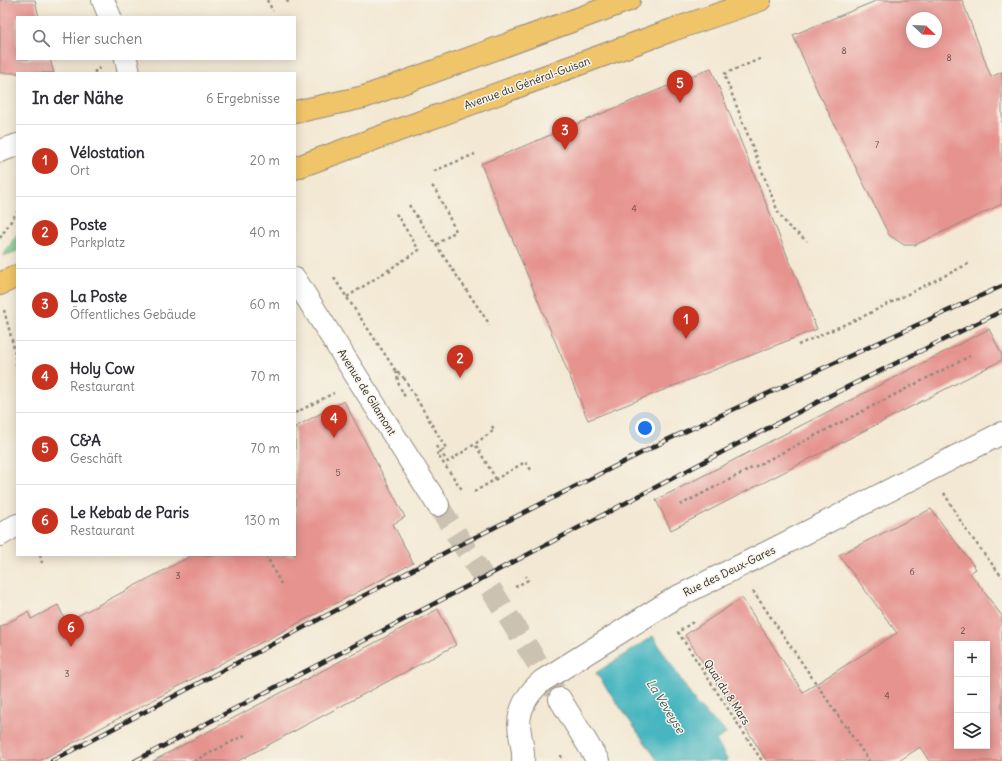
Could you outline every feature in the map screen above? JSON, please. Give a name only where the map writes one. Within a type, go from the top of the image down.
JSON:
[{"type":"main road","points":[[296,112],[364,97],[629,0]]},
{"type":"main road","name":"Avenue du Général-Guisan","points":[[296,168],[672,30],[760,0]]},
{"type":"main road","points":[[1,294],[16,277]]},
{"type":"street","points":[[103,0],[110,16]]},
{"type":"street","points":[[126,60],[129,72]]},
{"type":"street","points":[[0,151],[16,145]]},
{"type":"street","name":"Avenue de Gilamont","points":[[296,281],[438,505]]},
{"type":"street","name":"Rue des Deux-Gares","points":[[523,761],[519,719],[522,706],[534,688],[542,681],[675,598],[1002,433]]},
{"type":"street","points":[[0,535],[16,526]]},
{"type":"street","points":[[560,699],[598,761]]},
{"type":"path","points":[[268,0],[273,11]]},
{"type":"path","points":[[287,0],[288,5]]},
{"type":"path","points":[[760,59],[724,74],[778,212],[788,226],[807,241]]},
{"type":"path","points":[[434,171],[475,154]]},
{"type":"path","points":[[432,186],[435,188],[456,231],[436,245]]},
{"type":"path","points":[[409,205],[490,325]]},
{"type":"path","points":[[347,297],[419,250],[395,212]]},
{"type":"path","points":[[0,238],[16,214]]},
{"type":"path","points":[[798,345],[864,316],[970,263]]},
{"type":"path","points":[[389,270],[392,275]]},
{"type":"path","points":[[334,278],[396,371],[404,378],[446,448],[437,454],[463,491]]},
{"type":"path","points":[[1,294],[15,348],[16,359]]},
{"type":"path","points":[[680,505],[970,356]]},
{"type":"path","points":[[296,412],[330,395]]},
{"type":"path","points":[[435,444],[448,462],[494,430],[492,426]]},
{"type":"path","points":[[475,444],[496,479]]},
{"type":"path","points":[[474,492],[525,462],[532,471]]},
{"type":"path","points":[[941,487],[966,530],[1002,577]]},
{"type":"path","points":[[40,556],[42,563]]},
{"type":"path","points":[[267,556],[281,584]]},
{"type":"path","points":[[737,567],[869,761]]},
{"type":"path","points":[[515,587],[528,580],[526,576]]},
{"type":"path","name":"Quai du 8 Mars","points":[[678,632],[762,761]]},
{"type":"path","points":[[847,728],[852,725]]},
{"type":"path","points":[[194,761],[245,735]]},
{"type":"green space","points":[[16,236],[16,251],[3,256]]},
{"type":"water","name":"La Veveyse","points":[[653,636],[697,705],[727,733],[716,740],[728,761],[658,761],[596,673]]},
{"type":"building","points":[[0,0],[35,0],[39,16],[16,16],[16,60],[50,60],[54,72],[0,73]]},
{"type":"building","points":[[878,0],[962,0],[991,77],[1002,72],[1002,204],[915,245],[904,245],[889,235],[821,99],[793,35]]},
{"type":"building","points":[[711,68],[817,329],[588,420],[481,164]]},
{"type":"building","points":[[989,329],[1002,355],[1002,360],[671,530],[656,500]]},
{"type":"building","points":[[344,401],[405,517],[393,524],[413,563],[39,761],[0,761],[0,627],[28,612],[31,619],[58,605],[66,622],[191,556],[296,556],[296,426]]},
{"type":"building","points":[[931,509],[976,569],[970,573],[1002,616],[1002,761],[929,761],[920,747],[899,761],[767,761],[685,635],[742,598],[803,692],[897,633],[839,555]]},
{"type":"building","points":[[438,609],[456,645],[238,761],[153,761]]},
{"type":"tunnel","points":[[438,505],[560,699]]},
{"type":"railway","points":[[52,761],[446,552],[669,439],[1002,286]]},
{"type":"railway","points":[[135,761],[829,396],[1002,311]]},
{"type":"place","name":"C&A","points":[[680,103]]},
{"type":"place","name":"La Poste","points":[[565,150]]},
{"type":"place","name":"Vélostation","points":[[686,339]]},
{"type":"place","name":"Poste","points":[[460,378]]},
{"type":"place","name":"Holy Cow","points":[[334,438]]},
{"type":"place","name":"Le Kebab de Paris","points":[[71,647]]}]
